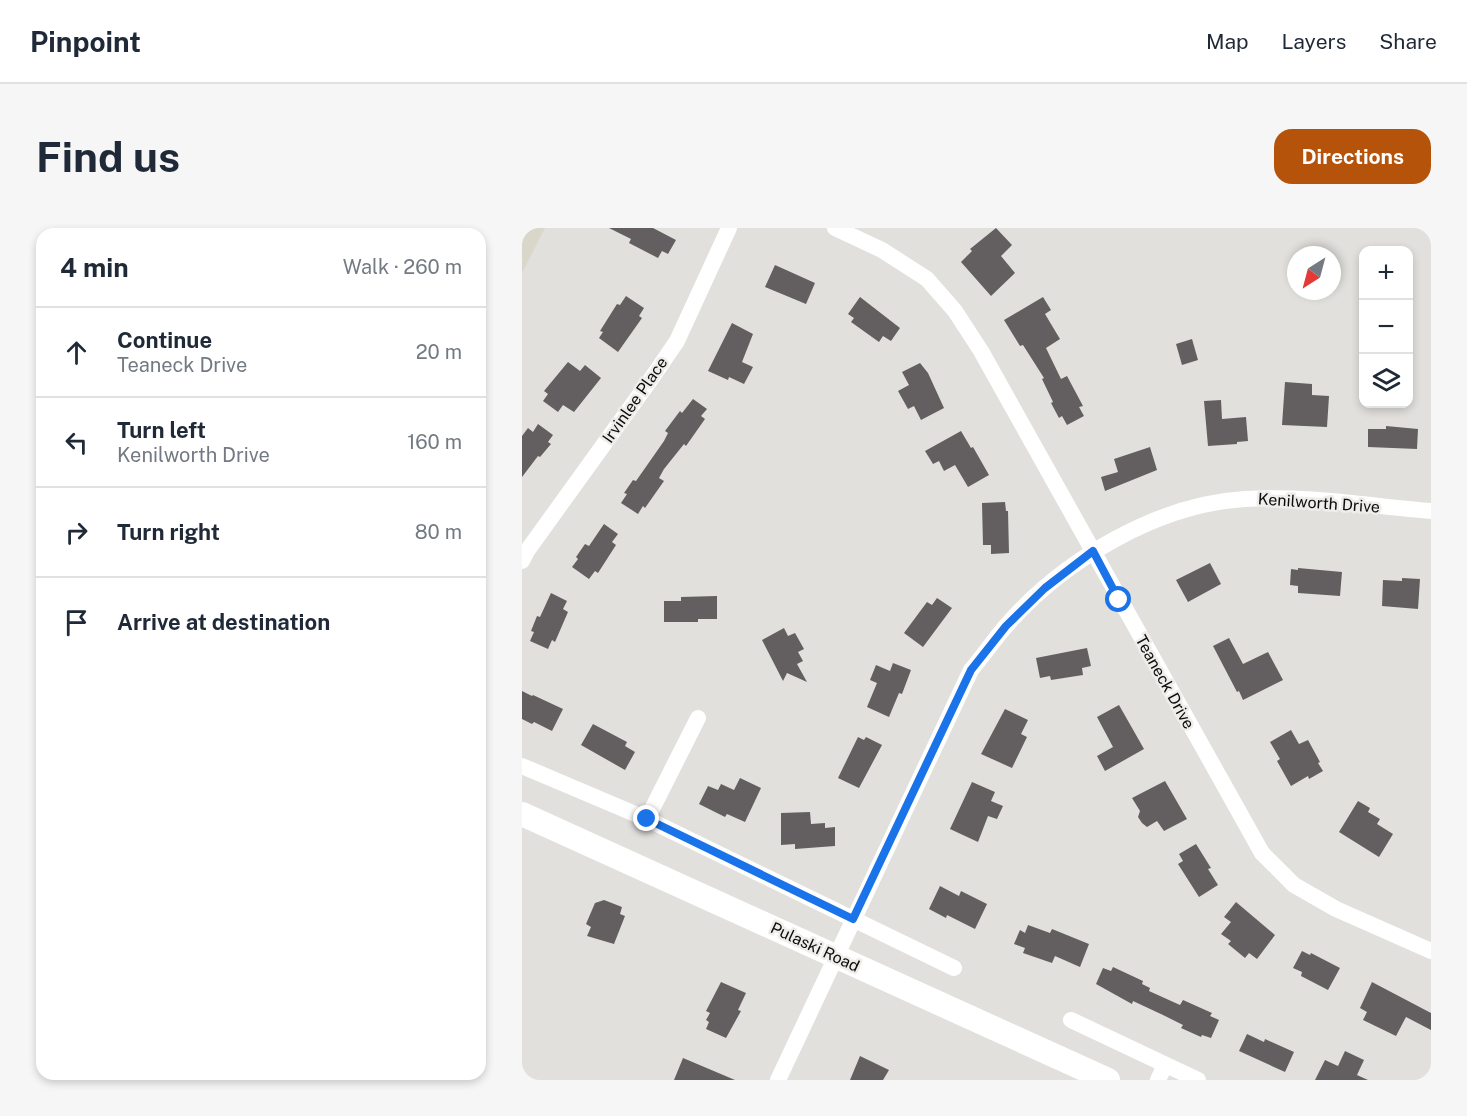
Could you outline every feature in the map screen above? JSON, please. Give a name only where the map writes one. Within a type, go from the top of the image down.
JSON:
[{"type":"main road","name":"Pulaski Road","points":[[522,814],[1108,1080]]},
{"type":"street","name":"Irvinlee Place","points":[[522,561],[527,550],[677,341],[729,228]]},
{"type":"street","name":"Teaneck Drive","points":[[835,228],[882,250],[927,279],[955,311],[981,351],[1262,853],[1294,885],[1336,909],[1431,951]]},
{"type":"street","name":"Kenilworth Drive","points":[[778,1080],[971,670],[1006,626],[1045,588],[1093,551],[1139,526],[1188,509],[1244,499],[1302,500],[1431,512]]},
{"type":"street","points":[[647,819],[698,718]]},
{"type":"street","points":[[522,766],[647,819],[954,968]]},
{"type":"street","points":[[1071,1020],[1162,1072],[1198,1080]]},
{"type":"shaded area","points":[[522,228],[545,228],[522,273]]},
{"type":"building","points":[[609,228],[653,228],[676,240],[668,254],[662,251],[658,258],[629,243],[631,239]]},
{"type":"building","points":[[996,228],[1012,245],[1001,256],[1015,273],[991,296],[961,262],[972,251],[970,249]]},
{"type":"building","points":[[775,265],[815,283],[806,304],[765,287]]},
{"type":"building","points":[[626,296],[644,308],[639,316],[642,318],[618,352],[599,338],[603,332],[600,331],[617,304],[620,305]]},
{"type":"building","points":[[860,297],[900,328],[891,341],[883,336],[879,342],[851,322],[854,318],[848,314]]},
{"type":"building","points":[[1043,297],[1051,310],[1045,314],[1060,339],[1046,348],[1061,379],[1067,376],[1083,406],[1079,407],[1084,416],[1067,425],[1062,416],[1059,418],[1051,403],[1053,402],[1042,379],[1044,378],[1004,320]]},
{"type":"building","points":[[732,323],[753,334],[742,362],[753,367],[744,384],[708,371]]},
{"type":"building","points":[[1192,339],[1198,360],[1182,365],[1176,344]]},
{"type":"building","points":[[568,362],[580,371],[585,365],[601,378],[574,412],[563,405],[558,412],[543,401],[548,394],[544,391]]},
{"type":"building","points":[[920,363],[928,373],[944,408],[921,420],[914,406],[908,409],[898,391],[909,385],[902,372]]},
{"type":"building","points":[[1285,382],[1312,384],[1312,395],[1329,396],[1327,427],[1282,425]]},
{"type":"building","points":[[693,399],[707,409],[701,416],[705,419],[686,446],[684,444],[664,469],[659,478],[664,481],[638,514],[621,503],[627,494],[624,493],[633,480],[636,481],[664,441],[668,433],[665,431],[680,411],[682,413]]},
{"type":"building","points":[[1221,400],[1222,419],[1246,417],[1248,441],[1208,446],[1204,401]]},
{"type":"building","points":[[538,424],[553,435],[548,442],[551,444],[540,457],[538,456],[522,477],[522,436],[528,428],[533,432]]},
{"type":"building","points":[[1386,426],[1418,429],[1417,449],[1368,447],[1368,429],[1386,429]]},
{"type":"building","points":[[961,431],[989,475],[968,487],[955,465],[944,471],[939,461],[933,464],[925,451]]},
{"type":"building","points":[[1150,447],[1157,470],[1105,491],[1101,477],[1118,472],[1114,459]]},
{"type":"building","points":[[1005,502],[1006,511],[1008,511],[1009,553],[991,554],[991,545],[983,545],[982,503]]},
{"type":"building","points":[[604,524],[618,534],[612,542],[616,545],[598,573],[595,571],[589,579],[572,567],[585,544],[589,546]]},
{"type":"building","points":[[1210,563],[1221,584],[1188,602],[1176,580]]},
{"type":"building","points":[[1298,568],[1342,572],[1340,596],[1298,593],[1298,586],[1290,585],[1291,569],[1298,570]]},
{"type":"building","points":[[1402,578],[1420,579],[1418,609],[1382,606],[1383,580],[1402,581]]},
{"type":"building","points":[[551,593],[567,601],[563,609],[568,612],[555,642],[552,640],[548,649],[530,641],[537,616],[540,617]]},
{"type":"building","points":[[717,596],[717,619],[698,619],[698,622],[664,622],[664,601],[681,601],[681,597]]},
{"type":"building","points":[[937,598],[952,608],[923,647],[904,633],[927,602],[932,605]]},
{"type":"building","points":[[784,628],[788,636],[795,633],[804,649],[798,652],[803,661],[797,664],[807,682],[787,673],[783,681],[762,640]]},
{"type":"building","points":[[1229,638],[1243,664],[1268,652],[1283,680],[1243,700],[1213,646]]},
{"type":"building","points":[[1087,648],[1091,666],[1082,668],[1083,675],[1051,680],[1050,676],[1040,678],[1036,658]]},
{"type":"building","points":[[893,663],[911,670],[902,694],[899,693],[889,717],[867,707],[877,683],[870,680],[876,665],[890,671]]},
{"type":"building","points":[[522,691],[563,709],[552,731],[522,719]]},
{"type":"building","points":[[1119,705],[1144,749],[1105,771],[1097,756],[1113,747],[1097,717]]},
{"type":"building","points":[[1005,709],[1028,720],[1021,734],[1027,737],[1012,768],[981,754]]},
{"type":"building","points":[[593,724],[627,742],[625,746],[635,752],[625,770],[581,745]]},
{"type":"building","points":[[1291,730],[1299,744],[1308,740],[1323,771],[1309,779],[1308,776],[1291,786],[1277,761],[1280,759],[1270,742]]},
{"type":"building","points":[[858,737],[864,740],[866,737],[882,745],[859,788],[838,778]]},
{"type":"building","points":[[740,778],[761,788],[745,822],[727,814],[725,817],[699,804],[708,786],[718,790],[721,784],[734,790]]},
{"type":"building","points":[[1165,781],[1187,819],[1164,831],[1157,821],[1147,827],[1142,823],[1138,817],[1140,811],[1132,798]]},
{"type":"building","points":[[972,782],[995,792],[991,801],[1003,806],[997,819],[988,816],[978,842],[950,829]]},
{"type":"building","points":[[1358,801],[1370,808],[1368,812],[1380,819],[1377,824],[1393,834],[1379,857],[1339,832]]},
{"type":"building","points":[[810,812],[811,824],[825,823],[825,828],[835,827],[835,846],[795,849],[795,844],[781,845],[781,813]]},
{"type":"building","points":[[1196,844],[1211,868],[1208,869],[1218,885],[1199,897],[1178,864],[1183,861],[1179,854]]},
{"type":"building","points":[[940,886],[959,896],[961,891],[987,904],[975,929],[929,909]]},
{"type":"building","points":[[604,900],[622,907],[620,914],[625,916],[614,944],[587,936],[591,927],[586,924],[595,903]]},
{"type":"building","points":[[1236,902],[1275,935],[1257,959],[1249,953],[1245,958],[1228,944],[1231,941],[1221,934],[1231,922],[1224,917]]},
{"type":"building","points":[[1028,925],[1050,933],[1052,929],[1089,944],[1080,967],[1055,956],[1052,963],[1023,953],[1025,948],[1014,944],[1020,930],[1025,933]]},
{"type":"building","points":[[1302,951],[1310,955],[1311,953],[1340,968],[1328,990],[1301,976],[1302,972],[1293,968]]},
{"type":"building","points":[[1113,967],[1143,981],[1142,984],[1150,988],[1149,991],[1180,1005],[1183,1000],[1212,1013],[1210,1016],[1219,1020],[1211,1038],[1202,1035],[1201,1037],[1181,1028],[1183,1025],[1133,1001],[1132,1004],[1096,984],[1103,968],[1111,971]]},
{"type":"building","points":[[721,982],[746,993],[738,1010],[741,1011],[726,1038],[706,1029],[709,1022],[706,1020],[710,1013],[706,1011]]},
{"type":"building","points":[[1372,982],[1431,1013],[1431,1030],[1406,1017],[1396,1036],[1363,1020],[1367,1012],[1360,1008]]},
{"type":"building","points":[[1247,1034],[1294,1052],[1285,1072],[1239,1051]]},
{"type":"building","points":[[1345,1051],[1364,1060],[1357,1075],[1368,1080],[1315,1080],[1325,1060],[1338,1066]]},
{"type":"building","points":[[860,1056],[889,1070],[883,1080],[850,1080]]},
{"type":"building","points":[[683,1058],[735,1080],[674,1080]]},
{"type":"route","points":[[647,819],[853,919],[971,670],[1006,626],[1045,588],[1093,551],[1119,600]]}]
